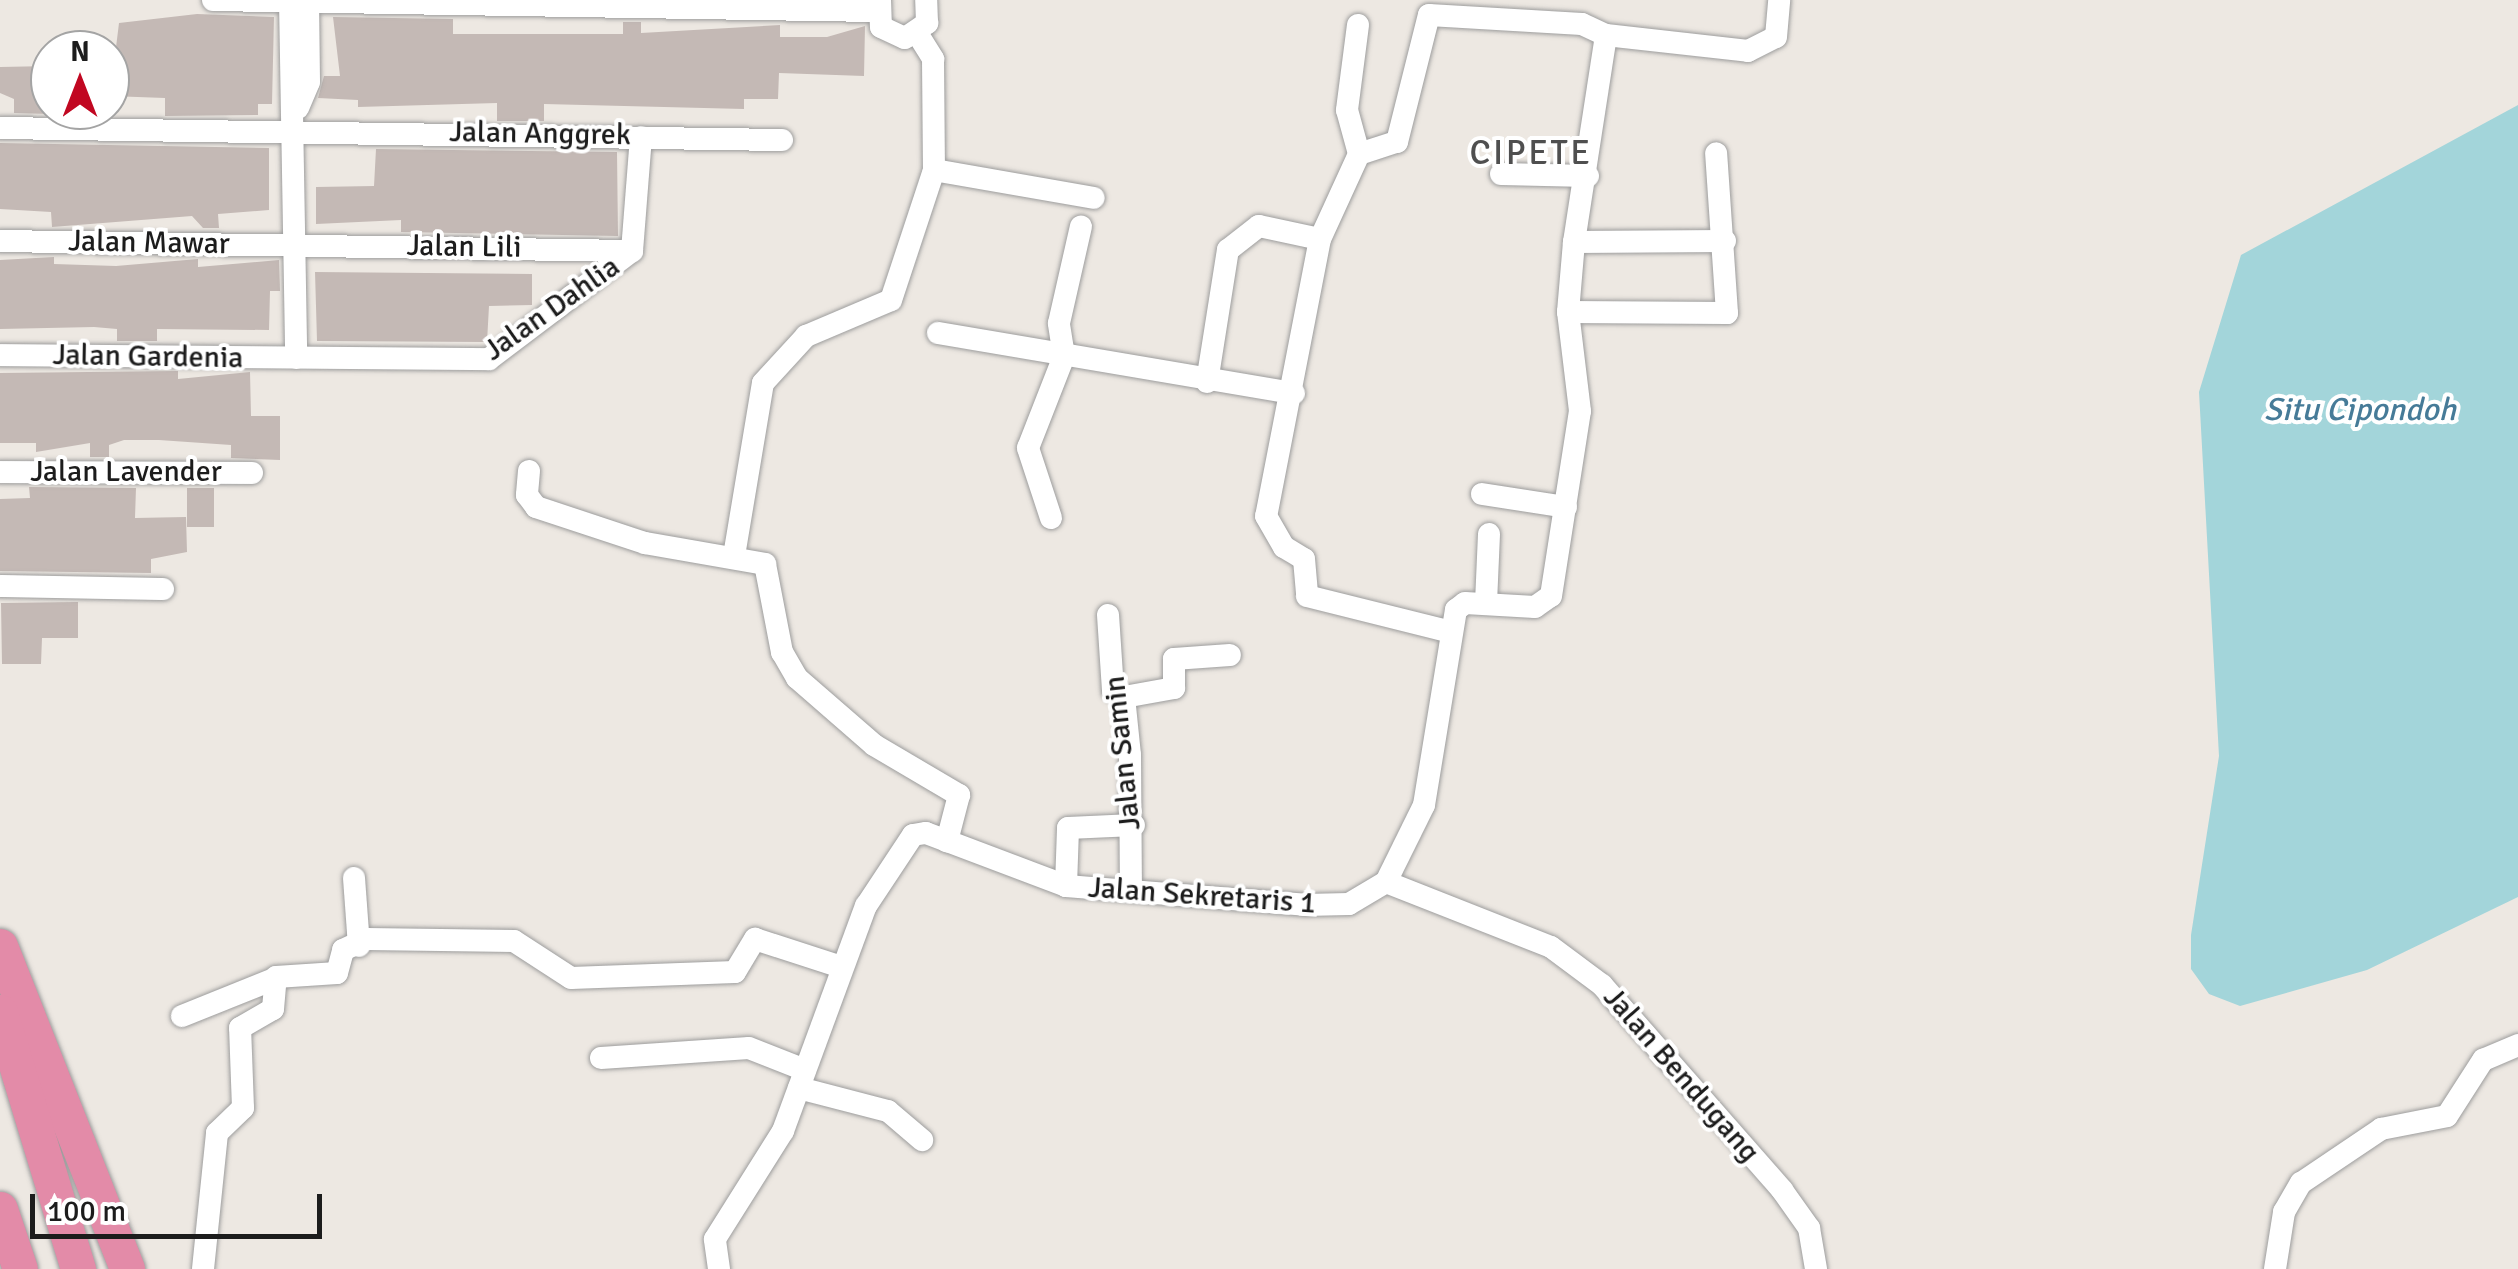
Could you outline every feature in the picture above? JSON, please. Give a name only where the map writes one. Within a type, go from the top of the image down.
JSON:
[{"type":"highway","points":[[0,946],[127,1269]]},
{"type":"highway","points":[[0,1012],[56,1211],[78,1269]]},
{"type":"highway","points":[[2,1217],[20,1269]]},
{"type":"street","points":[[213,0],[878,5],[892,36],[917,34]]},
{"type":"street","points":[[917,34],[929,16],[926,0]]},
{"type":"street","points":[[1359,154],[1397,142],[1429,15],[1582,24],[1606,36],[1759,49],[1776,37],[1779,0]]},
{"type":"street","points":[[296,358],[298,119],[288,81],[299,1]]},
{"type":"street","points":[[1358,25],[1347,110],[1359,154],[1320,239],[1294,394],[1266,516],[1284,547],[1304,559],[1304,590],[1313,600],[1451,632]]},
{"type":"street","points":[[734,556],[763,383],[806,336],[891,300],[934,170],[933,59],[917,34]]},
{"type":"street","points":[[1386,882],[1424,805],[1441,737],[1451,632],[1460,606],[1547,605],[1566,507],[1580,394],[1568,312],[1574,242],[1588,176],[1606,36]]},
{"type":"street","name":"Jalan Anggrek","points":[[0,128],[298,119],[641,137],[782,140]]},
{"type":"street","name":"Jalan Dahlia","points":[[296,358],[489,359],[632,250],[641,137]]},
{"type":"street","points":[[1568,312],[1727,313],[1716,153]]},
{"type":"street","points":[[934,170],[1094,198]]},
{"type":"street","points":[[1501,174],[1588,176]]},
{"type":"street","points":[[1052,518],[1028,448],[1064,356],[1059,323],[1081,226]]},
{"type":"street","points":[[1207,382],[1228,250],[1259,226],[1320,239]]},
{"type":"street","name":"Jalan Mawar","points":[[0,241],[297,244]]},
{"type":"street","points":[[1574,242],[1725,241]]},
{"type":"street","name":"Jalan Lili","points":[[297,244],[632,250]]},
{"type":"street","points":[[938,334],[1294,394]]},
{"type":"street","name":"Jalan Gardenia","points":[[0,355],[296,358]]},
{"type":"street","points":[[529,471],[527,495],[536,507],[645,544],[734,556],[768,568],[782,652],[798,678],[874,745],[959,795],[947,841]]},
{"type":"street","name":"Jalan Lavender","points":[[0,472],[252,473]]},
{"type":"street","points":[[1482,494],[1566,507]]},
{"type":"street","points":[[1486,603],[1489,534]]},
{"type":"street","points":[[0,586],[163,588]]},
{"type":"street","name":"Jalan Samin","points":[[1108,615],[1113,692],[1124,697],[1134,825],[1131,891]]},
{"type":"street","points":[[1124,697],[1174,688],[1174,659],[1230,655]]},
{"type":"street","points":[[1066,886],[1068,828],[1134,825]]},
{"type":"street","name":"Jalan Sekretaris 1","points":[[719,1269],[715,1239],[783,1131],[841,967],[892,858],[918,832],[1066,886],[1349,904],[1386,882]]},
{"type":"street","points":[[354,878],[359,946]]},
{"type":"street","name":"Jalan Bendugang","points":[[1386,882],[1551,947],[1602,984],[1782,1190],[1809,1228],[1816,1269]]},
{"type":"street","points":[[182,1016],[298,970],[337,973],[343,950],[367,940],[514,941],[571,978],[735,972],[755,939],[841,967]]},
{"type":"street","points":[[203,1269],[217,1133],[243,1108],[240,1028],[248,1016],[273,1009],[274,979]]},
{"type":"street","points":[[2275,1269],[2284,1212],[2302,1183],[2381,1129],[2447,1116],[2483,1060],[2518,1045]]},
{"type":"street","points":[[601,1058],[749,1048],[802,1079],[888,1111],[922,1140]]},
{"type":"water","name":"Situ Cipondoh","points":[[2518,105],[2518,897],[2367,970],[2240,1006],[2209,994],[2191,969],[2191,935],[2219,756],[2199,392],[2241,255]]},
{"type":"building","points":[[197,14],[274,17],[272,104],[258,104],[258,115],[165,116],[165,98],[130,97],[130,30],[118,30],[119,23]]},
{"type":"building","points":[[333,17],[453,19],[453,34],[623,34],[623,22],[641,22],[641,33],[780,25],[780,37],[827,37],[865,26],[864,76],[779,73],[778,99],[744,99],[744,109],[544,104],[544,121],[497,121],[497,103],[358,107],[358,100],[318,98],[324,76],[340,76]]},
{"type":"building","points":[[30,66],[30,113],[14,113],[14,99],[0,93],[0,67]]},
{"type":"building","points":[[0,143],[269,148],[269,210],[218,214],[219,228],[203,228],[192,216],[52,227],[51,212],[0,209]]},
{"type":"building","points":[[376,149],[617,152],[618,236],[401,232],[401,220],[316,224],[316,187],[374,186]]},
{"type":"building","points":[[54,257],[54,264],[116,266],[198,259],[198,267],[279,260],[280,291],[270,291],[269,330],[157,329],[157,341],[117,341],[117,329],[0,329],[0,260]]},
{"type":"building","points":[[315,272],[532,274],[532,305],[489,306],[487,342],[317,341]]},
{"type":"building","points":[[178,371],[178,379],[250,372],[251,416],[280,416],[280,460],[231,458],[231,445],[159,440],[124,440],[109,445],[109,457],[90,457],[90,443],[36,452],[36,443],[0,443],[0,373]]},
{"type":"building","points":[[29,487],[136,488],[135,518],[186,517],[187,552],[151,559],[151,573],[0,571],[0,499],[30,498]]},
{"type":"building","points":[[187,488],[214,488],[214,527],[187,527]]},
{"type":"building","points":[[78,602],[78,638],[42,638],[41,664],[2,664],[1,603]]},
{"type":"district","name":"CIPETE","points":[[1531,153]]}]
